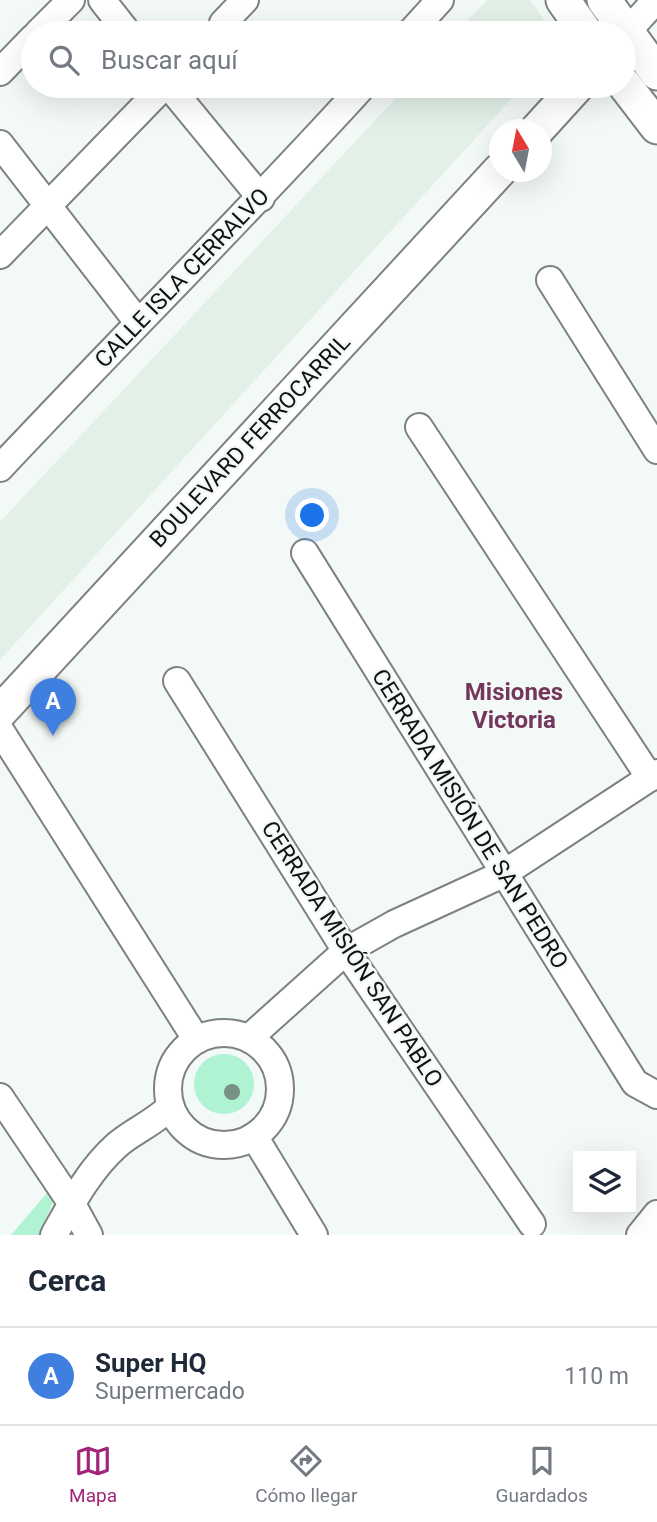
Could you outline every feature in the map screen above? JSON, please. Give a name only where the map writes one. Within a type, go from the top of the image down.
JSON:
[{"type":"main road","points":[[563,0],[578,21]]},
{"type":"main road","points":[[604,0],[617,21]]},
{"type":"main road","points":[[636,47],[657,73]]},
{"type":"main road","points":[[547,119],[567,98]]},
{"type":"main road","points":[[635,98],[657,127]]},
{"type":"main road","name":"BOULEVARD FERROCARRIL","points":[[0,712],[489,181]]},
{"type":"street","points":[[50,21],[71,0]]},
{"type":"street","points":[[102,0],[119,21]]},
{"type":"street","points":[[225,21],[245,0]]},
{"type":"street","points":[[421,21],[440,0]]},
{"type":"street","points":[[636,22],[656,0]]},
{"type":"street","points":[[0,72],[21,50]]},
{"type":"street","points":[[0,255],[154,98]]},
{"type":"street","points":[[176,98],[261,198]]},
{"type":"street","name":"CALLE ISLA CERRALVO","points":[[0,468],[137,321],[261,198],[352,98]]},
{"type":"street","points":[[0,144],[137,321]]},
{"type":"street","points":[[550,280],[657,450]]},
{"type":"street","points":[[249,1038],[346,951],[394,924],[503,874],[654,775],[419,427]]},
{"type":"street","name":"CERRADA MISIÓN DE SAN PEDRO","points":[[305,553],[503,874],[646,1089]]},
{"type":"street","name":"CERRADA MISIÓN SAN PABLO","points":[[177,681],[346,951],[532,1224]]},
{"type":"street","points":[[0,730],[196,1039]]},
{"type":"street","points":[[224,1034],[249,1038],[272,1059],[280,1077],[281,1091],[276,1111],[266,1127],[254,1136],[234,1144],[215,1145],[196,1138],[181,1126],[170,1107],[167,1088],[171,1069],[181,1052],[196,1039],[224,1034]]},
{"type":"street","points":[[0,1097],[72,1204],[89,1235]]},
{"type":"street","points":[[54,1235],[91,1172],[118,1144],[156,1121],[170,1107]]},
{"type":"street","points":[[254,1136],[314,1235]]},
{"type":"street","points":[[640,1235],[657,1214]]},
{"type":"shaded area","points":[[487,0],[530,0],[545,21],[467,21]]},
{"type":"shaded area","points":[[396,98],[512,98],[493,119],[489,119],[489,123],[0,660],[0,522]]},
{"type":"green space","points":[[224,1054],[245,1063],[254,1084],[245,1105],[224,1114],[203,1105],[194,1084],[203,1063]]},
{"type":"green space","points":[[47,1193],[53,1202],[39,1235],[11,1235]]},
{"type":"place","name":"Super HQ","points":[[53,736]]},
{"type":"district","name":"Misiones Victoria","points":[[514,706]]}]
